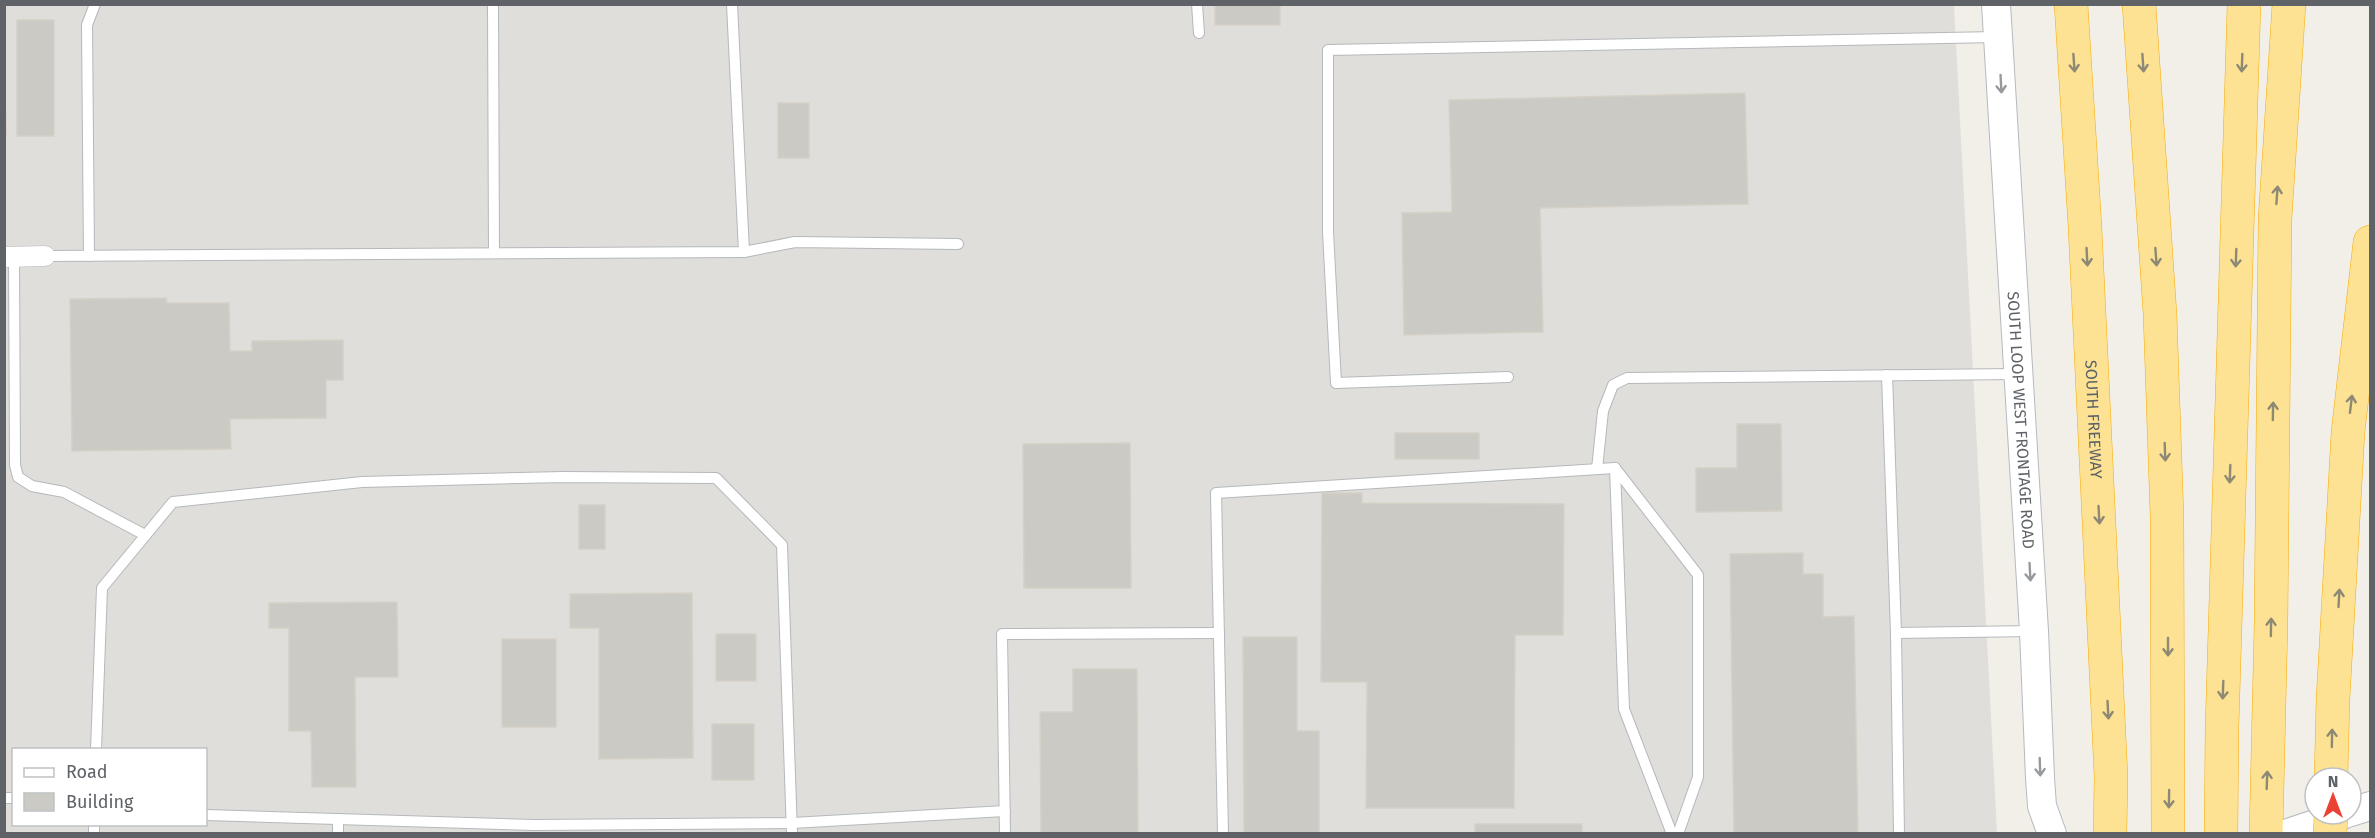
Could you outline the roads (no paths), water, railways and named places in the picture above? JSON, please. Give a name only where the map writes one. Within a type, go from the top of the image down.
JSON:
[{"type":"highway","name":"SOUTH FREEWAY","points":[[2071,4],[2085,227],[2111,777],[2110,834]]},
{"type":"highway","points":[[2139,4],[2160,314],[2167,517],[2168,834]]},
{"type":"highway","points":[[2221,834],[2222,728],[2244,4]]},
{"type":"highway","points":[[2266,834],[2275,219],[2289,4]]},
{"type":"highway","points":[[2331,766],[2348,432],[2370,242]]},
{"type":"main road","name":"SOUTH LOOP WEST FRONTAGE ROAD","points":[[1996,4],[2034,631],[2042,806],[2052,834]]},
{"type":"main road","points":[[2285,834],[2309,826]]},
{"type":"street","points":[[9,257],[45,256]]},
{"type":"lane","points":[[89,256],[87,25],[95,4]]},
{"type":"lane","points":[[493,4],[494,253]]},
{"type":"lane","points":[[732,4],[744,252]]},
{"type":"lane","points":[[1197,4],[1199,33]]},
{"type":"lane","points":[[1508,377],[1336,383],[1328,232],[1328,50],[1998,37]]},
{"type":"lane","points":[[45,256],[744,252],[795,242],[958,244]]},
{"type":"lane","points":[[9,257],[15,465],[18,477],[32,486],[64,492],[146,535]]},
{"type":"lane","points":[[1597,469],[1603,411],[1613,385],[1627,378],[2019,374]]},
{"type":"lane","points":[[1887,375],[1896,633],[1899,834]]},
{"type":"lane","points":[[1223,834],[1216,493],[1615,468]]},
{"type":"lane","points":[[1615,468],[1624,709],[1672,834]]},
{"type":"lane","points":[[1615,468],[1698,575],[1698,777],[1678,834]]},
{"type":"lane","points":[[96,748],[102,588],[173,502],[362,482],[563,477],[716,478],[782,545],[792,828]]},
{"type":"lane","points":[[1896,633],[2034,631]]},
{"type":"lane","points":[[1005,834],[1002,634],[1219,633]]},
{"type":"lane","points":[[207,815],[534,825],[792,828],[1005,811]]},
{"type":"lane","points":[[338,819],[338,834]]}]
